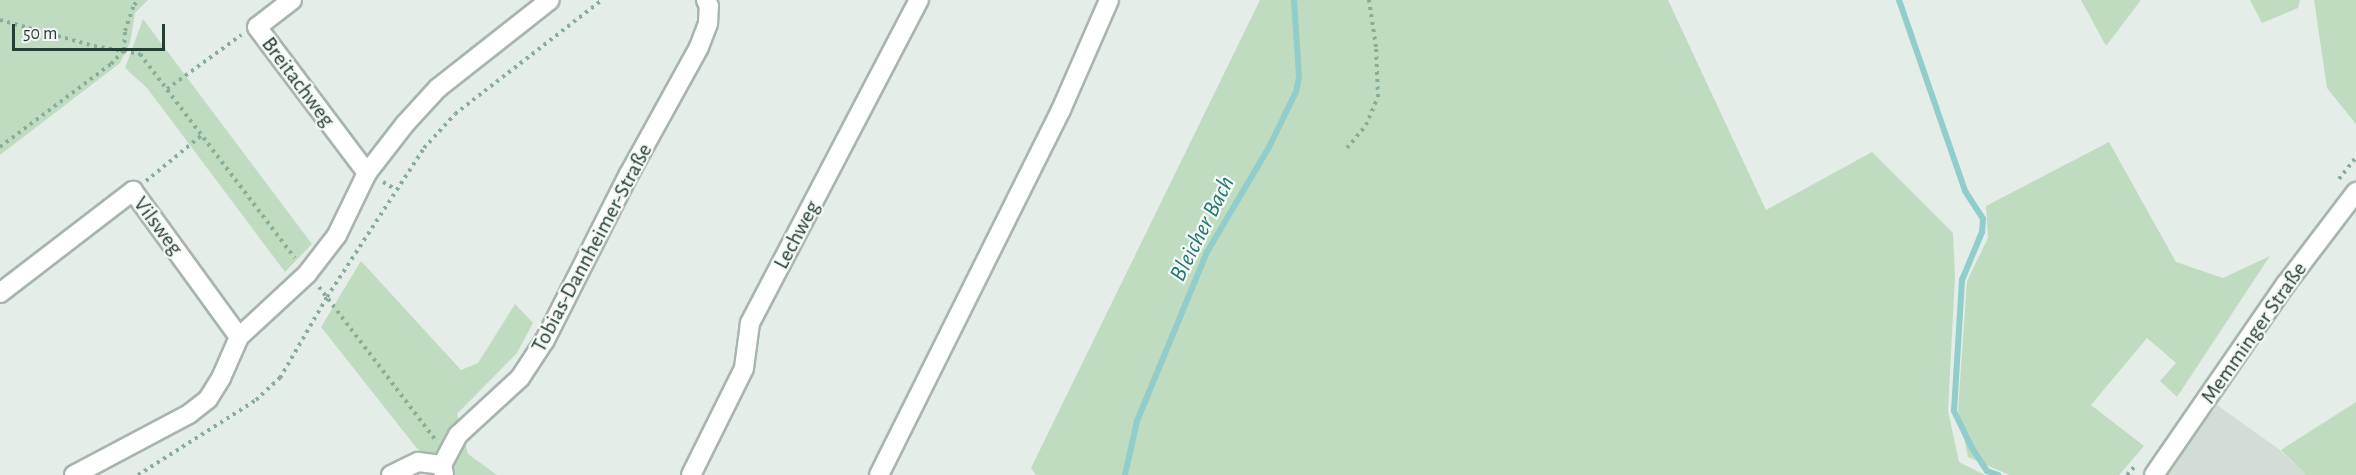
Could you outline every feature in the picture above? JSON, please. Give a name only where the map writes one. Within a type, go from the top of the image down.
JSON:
[{"type":"street","name":"Breitachweg","points":[[292,0],[257,27],[367,173]]},
{"type":"street","points":[[74,475],[189,414],[208,399],[221,378],[239,337],[307,274],[337,235],[367,173],[438,87],[549,0]]},
{"type":"street","name":"Lechweg","points":[[691,475],[744,368],[750,323],[920,0]]},
{"type":"street","points":[[879,475],[1060,110],[1109,0]]},
{"type":"street","name":"Tobias-Dannheimer-Straße","points":[[444,465],[458,435],[520,378],[545,340],[629,174],[699,47],[708,23],[710,2]]},
{"type":"street","name":"Vilsweg","points":[[0,293],[133,191],[239,337]]},
{"type":"street","name":"Memminger Straße","points":[[2154,475],[2286,284],[2356,192]]},
{"type":"street","points":[[391,475],[418,462],[444,465]]},
{"type":"path","points":[[0,147],[111,64],[124,50],[125,31],[134,5],[139,0]]},
{"type":"path","points":[[138,475],[256,400],[280,378],[327,297],[424,148],[455,114],[602,0]]},
{"type":"path","points":[[1347,148],[1366,125],[1378,97],[1377,47],[1369,0]]},
{"type":"path","points":[[0,20],[94,46],[140,54],[307,274],[327,297],[444,465]]},
{"type":"path","points":[[167,89],[252,27],[257,27]]},
{"type":"path","points":[[133,191],[202,135]]},
{"type":"shaded area","points":[[2217,405],[2280,450],[2306,475],[2168,475]]},
{"type":"green space","points":[[0,0],[148,0],[135,13],[130,43],[120,63],[0,155]]},
{"type":"green space","points":[[1260,0],[1668,0],[1766,210],[1872,152],[1953,233],[1955,276],[1948,411],[1959,462],[1985,475],[1036,475],[1031,468]]},
{"type":"green space","points":[[2081,0],[2141,0],[2106,46]]},
{"type":"green space","points":[[2250,0],[2300,0],[2298,8],[2262,23]]},
{"type":"green space","points":[[2314,0],[2356,0],[2356,124],[2327,88]]},
{"type":"green space","points":[[143,19],[312,244],[285,272],[147,88],[125,68]]},
{"type":"green space","points":[[2109,142],[2176,262],[2223,278],[2270,256],[2177,397],[2160,381],[2176,363],[2147,338],[2091,405],[2144,446],[2119,475],[2009,475],[1968,457],[1958,410],[1967,281],[1988,238],[1986,206]]},
{"type":"green space","points":[[361,261],[461,370],[478,363],[515,304],[533,323],[517,353],[457,414],[468,454],[497,475],[444,475],[415,446],[321,327]]},
{"type":"green space","points":[[2356,402],[2356,475],[2306,475],[2281,450]]},
{"type":"waterway","name":"Bleicher Bach","points":[[1125,475],[1137,421],[1207,252],[1269,147],[1296,92],[1299,76],[1294,0]]},
{"type":"waterway","points":[[1899,0],[1965,191],[1983,219],[1982,232],[1962,280],[1954,411],[1972,448],[1987,471],[1998,475]]}]
